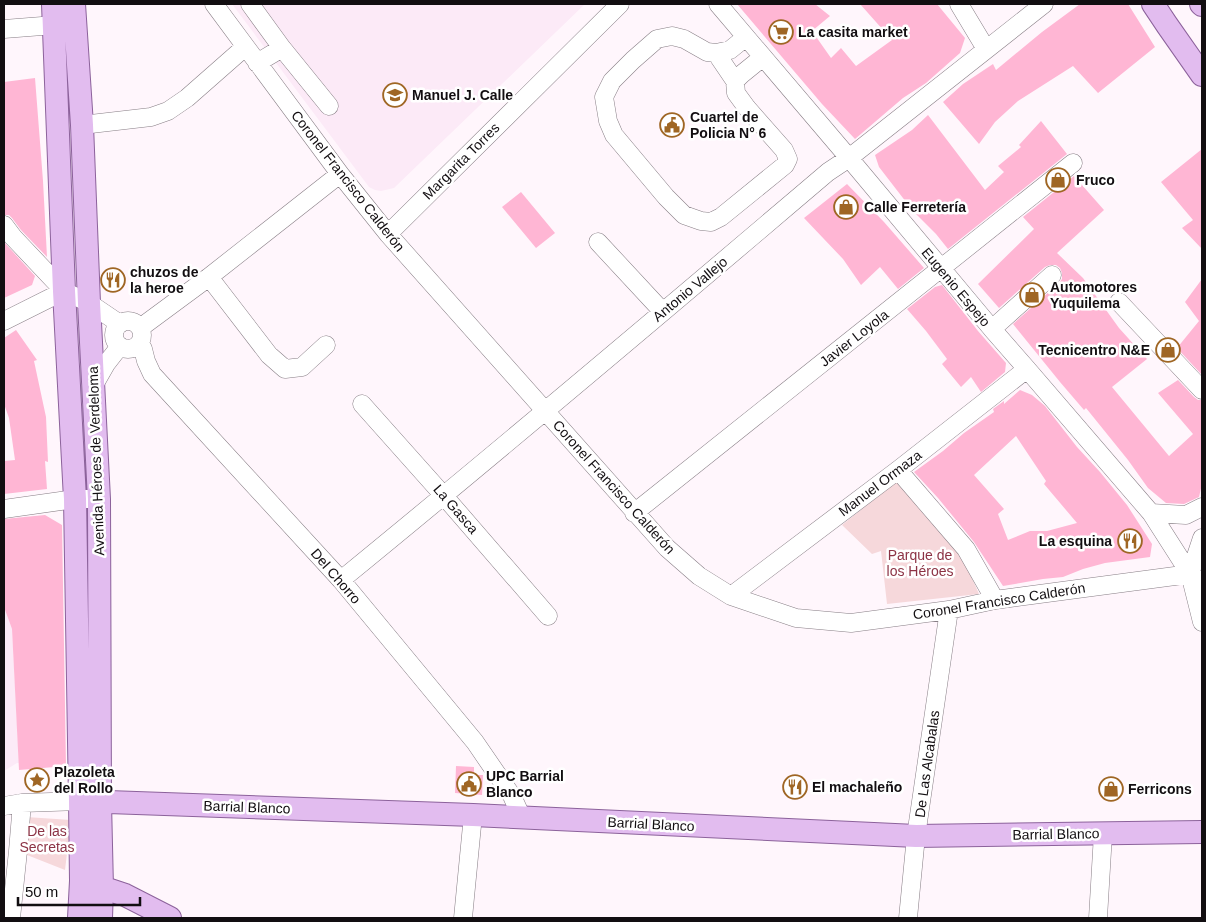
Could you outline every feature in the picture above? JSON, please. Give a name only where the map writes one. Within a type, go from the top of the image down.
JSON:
[{"type":"main road","name":"Avenida Héroes de Verdeloma","points":[[74,4],[82,125],[99,499],[90,801],[79,918]]},
{"type":"main road","points":[[1153,4],[1202,75]]},
{"type":"main road","name":"Avenida Héroes de Verdeloma","points":[[54,14],[64,291],[90,801],[102,888],[100,918]]},
{"type":"main road","name":"Barrial Blanco","points":[[90,801],[473,815],[916,836],[1202,832]]},
{"type":"main road","points":[[81,881],[125,896],[170,918]]},
{"type":"street","name":"Coronel Francisco Calderón","points":[[214,4],[340,174],[388,234],[667,548],[698,576],[731,596],[796,618],[852,623],[949,610],[995,600],[1196,578]]},
{"type":"street","points":[[250,4],[282,48],[330,106]]},
{"type":"street","name":"Margarita Torres","points":[[388,234],[620,4]]},
{"type":"street","name":"Eugenio Espejo","points":[[718,4],[992,330],[1150,513],[1196,578]]},
{"type":"street","points":[[959,4],[986,49]]},
{"type":"street","name":"Antonio Vallejo","points":[[341,580],[664,312],[828,172],[849,158],[1044,4]]},
{"type":"street","points":[[4,28],[54,14]]},
{"type":"street","points":[[716,53],[735,81],[736,93],[784,150],[788,158],[785,165],[721,217],[711,222],[701,221],[684,214],[672,203],[614,136],[608,121],[604,97],[612,80],[657,39],[672,36],[684,39],[707,52],[716,53],[730,50],[746,37]]},
{"type":"street","points":[[82,125],[151,117],[168,111],[187,98],[245,46]]},
{"type":"street","points":[[257,63],[282,48]]},
{"type":"street","points":[[735,81],[763,56]]},
{"type":"street","name":"Javier Loyola","points":[[634,513],[1072,163]]},
{"type":"street","points":[[140,335],[132,322],[124,322],[120,324],[114,335],[115,340],[120,346],[132,348],[140,335],[209,277],[340,174]]},
{"type":"street","points":[[4,225],[64,291],[89,303],[120,324]]},
{"type":"street","points":[[598,242],[664,312]]},
{"type":"street","points":[[992,330],[1052,275]]},
{"type":"street","points":[[209,277],[269,355],[285,369],[302,367],[326,345]]},
{"type":"street","points":[[4,321],[64,291]]},
{"type":"street","points":[[1119,302],[1202,390]]},
{"type":"street","name":"Del Chorro","points":[[140,335],[146,360],[152,374],[341,580],[475,742],[512,796],[522,818]]},
{"type":"street","points":[[94,385],[106,364],[120,346]]},
{"type":"street","name":"Manuel Ormaza","points":[[731,596],[898,470],[1027,369]]},
{"type":"street","name":"La Gasca","points":[[362,404],[548,616]]},
{"type":"street","points":[[898,470],[966,549],[995,600]]},
{"type":"street","points":[[4,509],[75,500],[99,499]]},
{"type":"street","points":[[1150,513],[1186,515],[1202,507]]},
{"type":"street","points":[[1202,538],[1196,578],[1202,622]]},
{"type":"street","name":"De Las Alcabalas","points":[[908,918],[916,836],[949,610]]},
{"type":"street","points":[[4,806],[22,803],[90,801]]},
{"type":"street","points":[[11,918],[22,803]]},
{"type":"street","points":[[463,918],[473,815]]},
{"type":"street","points":[[1098,918],[1103,834]]},
{"type":"shaded area","name":"Manuel J. Calle","points":[[232,4],[585,4],[394,188],[381,191],[369,187]]},
{"type":"shaded area","points":[[4,607],[12,629],[19,763],[4,771]]},
{"type":"green space","name":"Parque de los Héroes","points":[[897,481],[962,556],[979,594],[887,604],[881,551],[872,554],[842,525]]},
{"type":"green space","name":"De las Secretas","points":[[26,817],[71,820],[65,870],[27,855]]},
{"type":"building","points":[[737,4],[815,4],[830,16],[812,31],[831,58],[841,48],[856,66],[892,40],[860,4],[937,4],[965,38],[960,53],[926,83],[903,98],[855,139],[822,104]]},
{"type":"building","points":[[1080,4],[1128,4],[1155,47],[1098,93],[1073,66],[1018,101],[995,122],[979,144],[943,102],[963,84],[993,64],[996,70]]},
{"type":"building","points":[[35,78],[47,257],[9,215],[4,215],[4,82]]},
{"type":"building","points":[[928,115],[985,190],[1004,172],[998,166],[1021,147],[1019,145],[1041,121],[1067,154],[948,249],[913,211],[879,167],[875,155],[912,130]]},
{"type":"building","points":[[1202,149],[1202,249],[1182,228],[1193,220],[1161,182]]},
{"type":"building","points":[[1074,176],[1104,210],[1057,253],[1083,278],[1119,328],[1147,359],[1112,387],[1169,456],[1193,434],[1158,393],[1178,380],[1194,397],[1202,400],[1202,484],[1199,497],[1184,504],[1166,503],[1148,488],[1086,408],[1084,410],[1013,324],[1059,283],[1062,279],[1060,268],[1056,265],[1045,267],[999,308],[978,284],[1034,229],[1023,217]]},
{"type":"building","points":[[847,184],[884,222],[924,268],[898,289],[880,267],[861,285],[843,259],[804,218]]},
{"type":"building","points":[[521,192],[555,233],[536,248],[502,207]]},
{"type":"building","points":[[4,242],[35,276],[32,285],[4,298]]},
{"type":"building","points":[[1202,279],[1202,375],[1177,348],[1199,321],[1185,302]]},
{"type":"building","points":[[942,285],[1006,363],[1005,372],[981,392],[971,377],[961,387],[942,364],[947,359],[907,309],[935,287]]},
{"type":"building","points":[[16,330],[37,360],[34,361],[46,417],[48,462],[45,461],[47,489],[4,494],[4,461],[15,460],[9,418],[4,404],[4,338]]},
{"type":"building","points":[[1020,390],[1032,395],[1045,406],[1077,447],[1127,505],[1152,544],[1150,557],[1105,563],[1063,577],[1003,586],[974,542],[914,472],[994,412],[993,409],[1004,401],[1004,404]],"holes":[[[1016,436],[1046,481],[1044,484],[1077,523],[1047,531],[1030,531],[1008,540],[998,514],[1004,509],[974,475]]]},
{"type":"building","points":[[45,515],[62,525],[66,766],[19,770],[12,629],[4,607],[4,519]]},
{"type":"building","name":"UPC Barrial Blanco","points":[[456,766],[474,767],[474,775],[483,775],[482,795],[455,793]]},
{"type":"place","name":"La casita market","points":[[781,32]]},
{"type":"place","name":"Manuel J. Calle","points":[[395,95]]},
{"type":"place","name":"Cuartel de Policia N° 6","points":[[672,125]]},
{"type":"place","name":"Fruco","points":[[1058,180]]},
{"type":"place","name":"Calle Ferretería","points":[[846,207]]},
{"type":"place","name":"chuzos de la heroe","points":[[113,280]]},
{"type":"place","name":"Automotores Yuquilema","points":[[1032,295]]},
{"type":"place","name":"Tecnicentro N&E","points":[[1168,350]]},
{"type":"place","name":"La esquina","points":[[1130,541]]},
{"type":"place","name":"Plazoleta del Rollo","points":[[37,780]]},
{"type":"place","name":"UPC Barrial Blanco","points":[[469,784]]},
{"type":"place","name":"El machaleño","points":[[795,787]]},
{"type":"place","name":"Ferricons","points":[[1111,789]]}]
